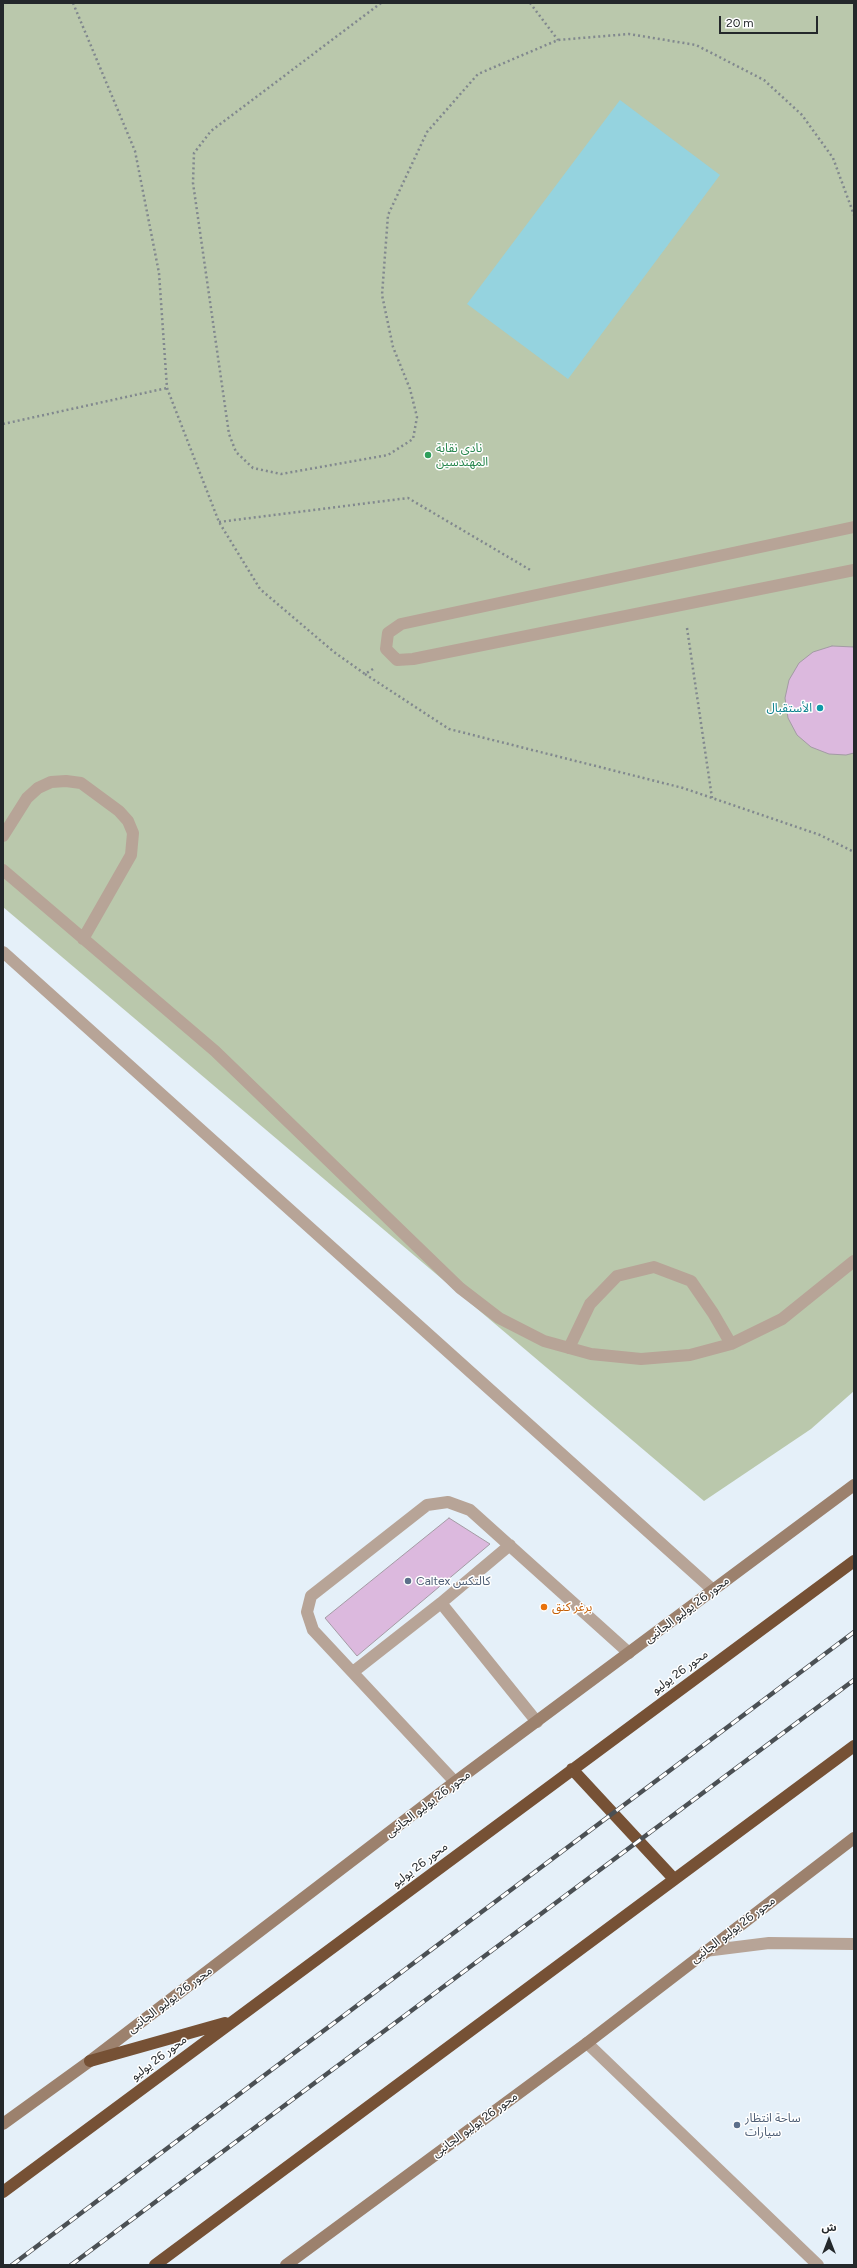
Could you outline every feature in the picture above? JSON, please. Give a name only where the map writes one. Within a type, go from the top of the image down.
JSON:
[{"type":"highway","name":"محور 26 يوليو","points":[[3,2192],[854,1561]]},
{"type":"highway","points":[[155,2265],[854,1746]]},
{"type":"highway","points":[[572,1769],[674,1879]]},
{"type":"highway","points":[[90,2061],[232,2021]]},
{"type":"main road","name":"محور 26 يوليو الجانبى","points":[[3,2124],[90,2061],[455,1782],[854,1485]]},
{"type":"main road","name":"محور 26 يوليو الجانبى","points":[[286,2265],[587,2043],[854,1838]]},
{"type":"street","points":[[854,528],[401,624],[388,633],[386,648],[397,660],[413,659],[854,570]]},
{"type":"street","points":[[3,836],[27,798],[38,788],[59,782],[81,784],[119,811],[128,821],[133,833],[131,855],[83,939]]},
{"type":"street","points":[[3,870],[215,1051],[460,1288],[499,1318],[544,1341],[591,1354],[641,1359],[690,1355],[731,1344],[782,1319],[854,1261]]},
{"type":"street","points":[[3,952],[713,1590]]},
{"type":"street","points":[[569,1348],[590,1304],[617,1276],[654,1267],[691,1281],[713,1313],[731,1344]]},
{"type":"street","points":[[455,1782],[313,1630],[307,1612],[311,1596],[427,1505],[437,1502],[448,1502],[470,1510],[629,1653]]},
{"type":"street","points":[[353,1672],[441,1604],[510,1545]]},
{"type":"street","points":[[441,1604],[536,1722]]},
{"type":"street","points":[[705,1951],[769,1943],[854,1944]]},
{"type":"street","points":[[587,2043],[818,2265]]},
{"type":"path","points":[[73,3],[135,151],[159,273],[166,388],[218,522],[260,589],[334,652],[449,729],[683,788],[820,835],[854,852]]},
{"type":"path","points":[[381,3],[211,131],[194,153],[193,183],[229,434],[236,452],[253,468],[281,474],[388,455],[413,439],[417,416],[410,388],[393,347],[382,295],[388,215],[427,132],[478,74],[558,40],[629,34],[696,45],[764,80],[802,115],[833,158],[854,215]]},
{"type":"path","points":[[530,3],[558,40]]},
{"type":"path","points":[[3,424],[166,388]]},
{"type":"path","points":[[218,522],[408,498],[563,589]]},
{"type":"path","points":[[684,604],[712,798]]},
{"type":"path","points":[[365,674],[392,655]]},
{"type":"green space","name":"نادى نقابة المهندسين","points":[[3,3],[854,3],[854,1391],[811,1429],[704,1501],[3,907]]},
{"type":"water","points":[[620,100],[720,175],[568,379],[467,304]]},
{"type":"building","name":"الأستقبال","points":[[832,646],[854,647],[854,753],[846,755],[829,754],[811,747],[797,735],[788,718],[785,698],[789,680],[799,663],[813,652]]},
{"type":"building","name":"Caltex كالتكس","points":[[449,1518],[490,1544],[357,1656],[325,1618]]},
{"type":"railway","points":[[12,2265],[854,1632]]},
{"type":"railway","points":[[71,2265],[854,1680]]},
{"type":"place","name":"نادى نقابة المهندسين","points":[[428,455]]},
{"type":"place","name":"الأستقبال","points":[[820,708]]},
{"type":"place","name":"Caltex كالتكس","points":[[408,1581]]},
{"type":"place","name":"برغر كنق","points":[[544,1607]]},
{"type":"place","name":"ساحة انتظار سيارات","points":[[737,2125]]}]
